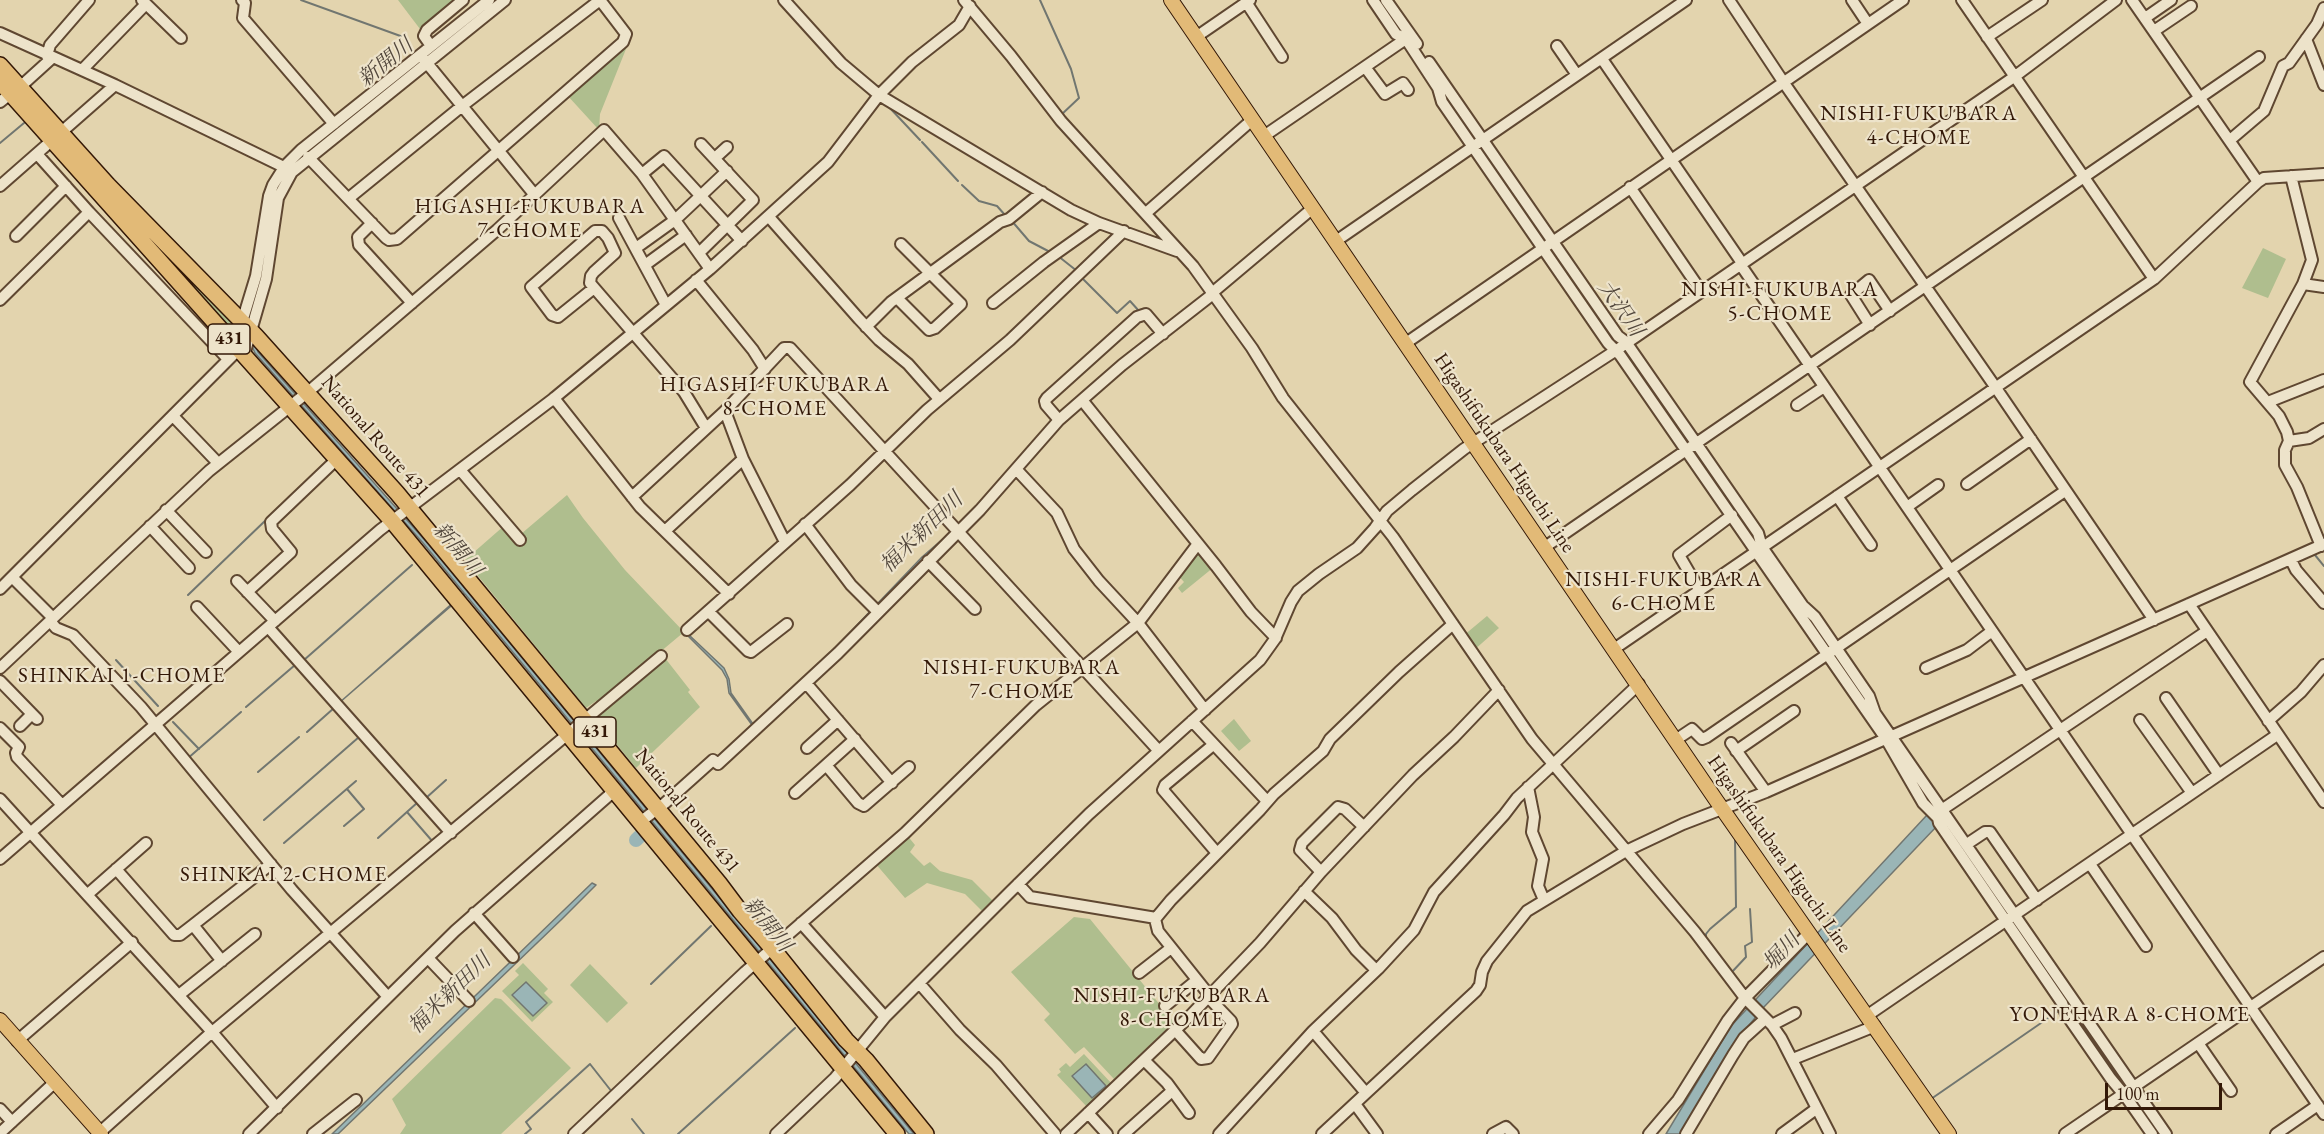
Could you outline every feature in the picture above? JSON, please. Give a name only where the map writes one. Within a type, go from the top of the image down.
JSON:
[{"type":"highway","name":"National Route 431","points":[[0,65],[7,91],[108,185],[245,338],[290,405],[394,520],[614,791],[844,1066],[897,1134]]},
{"type":"highway","name":"National Route 431","points":[[56,137],[245,338],[307,392],[408,509],[655,809],[719,882],[771,950],[926,1134]]},
{"type":"main road","name":"Higashifukubara Higuchi Line","points":[[1171,0],[1614,649],[1949,1134]]},
{"type":"main road","points":[[0,1020],[100,1134]]},
{"type":"street","points":[[431,46],[424,36],[427,30],[463,0]]},
{"type":"street","points":[[288,169],[308,157],[423,58],[431,46],[489,0]]},
{"type":"street","points":[[0,589],[173,416],[245,338],[267,245],[269,196],[273,185],[334,124],[506,0]]},
{"type":"street","points":[[308,157],[386,238],[397,239],[624,42],[626,34],[600,0],[462,106],[349,198]]},
{"type":"street","points":[[784,0],[841,63],[879,95],[1071,210],[1180,252]]},
{"type":"street","points":[[1373,0],[1396,34],[1408,37]]},
{"type":"street","points":[[1386,0],[1438,88],[1442,102],[1480,142],[1548,245],[1618,336],[1621,346],[1687,450],[1732,515],[1803,606],[1815,617],[1832,651],[1869,696],[1888,737],[1937,813],[1967,844],[2011,917],[2129,1091],[2152,1134]]},
{"type":"street","points":[[1336,241],[1686,0]]},
{"type":"street","points":[[1729,0],[2154,620]]},
{"type":"street","points":[[1852,0],[1868,24]]},
{"type":"street","points":[[1406,343],[1903,0]]},
{"type":"street","points":[[1962,0],[2154,279]]},
{"type":"street","points":[[1987,37],[2042,0]]},
{"type":"street","points":[[777,1134],[844,1066],[885,1017],[1018,884],[1159,751],[1260,660],[1276,638],[1298,591],[1318,574],[1357,548],[1376,528],[1387,511],[1464,448],[1474,444],[1621,346],[1855,186],[2014,76],[2116,0]]},
{"type":"street","points":[[2132,0],[2258,182]]},
{"type":"street","points":[[2145,18],[2171,0]]},
{"type":"street","points":[[245,1],[243,18],[334,124]]},
{"type":"street","points":[[1196,37],[1248,1],[1282,57]]},
{"type":"street","points":[[7,91],[49,57],[50,45],[83,2]]},
{"type":"street","points":[[82,70],[144,2],[181,38]]},
{"type":"street","points":[[0,859],[394,520],[554,398],[742,241],[828,162],[879,95],[912,62],[958,25],[967,3],[1060,121],[1193,266],[1252,348],[1283,398],[1404,553],[1552,764],[1695,932],[1745,998],[1765,1018],[1793,1059],[1830,1134]]},
{"type":"street","points":[[2154,31],[2192,6]]},
{"type":"street","points":[[2230,140],[2264,111],[2283,66],[2289,63],[2317,24],[2324,8]]},
{"type":"street","points":[[0,33],[115,85],[288,169]]},
{"type":"street","points":[[1264,136],[1408,37]]},
{"type":"street","points":[[2306,39],[2324,85]]},
{"type":"street","points":[[1557,46],[1577,75]]},
{"type":"street","points":[[1545,547],[2259,57]]},
{"type":"street","points":[[423,58],[534,194]]},
{"type":"street","points":[[1602,59],[1809,366],[2025,677],[2250,1008],[2322,1109],[2276,1134]]},
{"type":"street","points":[[1365,67],[1385,94],[1402,83],[1408,90]]},
{"type":"street","points":[[0,186],[115,85]]},
{"type":"street","points":[[1146,213],[1252,120]]},
{"type":"street","points":[[0,668],[218,463],[307,392],[497,230],[604,130],[642,174],[710,269]]},
{"type":"street","points":[[699,253],[753,199],[701,144]]},
{"type":"street","points":[[715,158],[727,147]]},
{"type":"street","points":[[37,154],[89,212],[245,338]]},
{"type":"street","points":[[642,174],[663,156],[742,241]]},
{"type":"street","points":[[636,248],[675,220],[727,171]]},
{"type":"street","points":[[1614,649],[2154,279],[2258,182],[2264,178],[2324,174]]},
{"type":"street","points":[[2289,441],[2279,416],[2250,380],[2302,284],[2312,260],[2292,176]]},
{"type":"street","points":[[16,236],[66,186]]},
{"type":"street","points":[[1630,188],[1701,291]]},
{"type":"street","points":[[866,327],[897,298],[1000,222],[1009,219],[1042,192]]},
{"type":"street","points":[[641,821],[713,760],[718,764],[806,683],[875,610],[928,561],[1016,469],[1057,418],[1212,294],[1313,208]]},
{"type":"street","points":[[0,300],[89,212]]},
{"type":"street","points":[[769,217],[866,327],[908,364],[939,399]]},
{"type":"street","points":[[619,218],[666,304]]},
{"type":"street","points":[[372,223],[358,237],[359,245],[412,303]]},
{"type":"street","points":[[993,303],[1044,262],[1100,223]]},
{"type":"street","points":[[594,288],[558,317],[552,315],[531,287],[600,230],[608,238],[615,254],[591,276],[590,283],[684,392],[706,428]]},
{"type":"street","points":[[687,630],[710,612],[784,542],[886,452],[939,399],[1010,340],[1124,231]]},
{"type":"street","points":[[645,265],[686,235]]},
{"type":"street","points":[[897,298],[929,330],[935,328],[961,304],[902,244]]},
{"type":"street","points":[[696,280],[753,350],[765,369]]},
{"type":"street","points":[[1870,325],[1851,294],[1869,280],[1890,311]]},
{"type":"street","points":[[2302,284],[2324,287]]},
{"type":"street","points":[[1057,418],[1044,403],[1047,398],[1137,317],[1146,314],[1163,334]]},
{"type":"street","points":[[1621,346],[1696,443],[1758,533],[1759,549]]},
{"type":"street","points":[[632,497],[725,411],[784,348],[790,348],[1159,751]]},
{"type":"street","points":[[2268,402],[2324,380]]},
{"type":"street","points":[[1797,405],[1824,387]]},
{"type":"street","points":[[554,398],[632,497],[729,594]]},
{"type":"street","points":[[1082,400],[1251,612],[1276,638]]},
{"type":"street","points":[[725,411],[743,459],[784,542]]},
{"type":"street","points":[[173,416],[218,463]]},
{"type":"street","points":[[2289,441],[2309,438],[2324,429]]},
{"type":"street","points":[[1967,484],[2031,439]]},
{"type":"street","points":[[1322,1134],[1476,991],[1487,961],[1523,915],[1626,851],[1683,824],[1766,792],[2189,604],[2293,565],[2322,545],[2285,465],[2284,450],[2289,441]]},
{"type":"street","points":[[247,592],[291,552],[272,529],[271,522],[337,459]]},
{"type":"street","points":[[666,531],[743,459]]},
{"type":"street","points":[[1016,469],[1057,513],[1074,549],[1138,623],[1205,710]]},
{"type":"street","points":[[460,471],[520,540]]},
{"type":"street","points":[[1907,507],[1938,485]]},
{"type":"street","points":[[1677,740],[1692,729],[1704,738],[2065,491]]},
{"type":"street","points":[[1837,496],[1871,545]]},
{"type":"street","points":[[166,510],[206,552]]},
{"type":"street","points":[[1700,591],[1679,555],[1732,515]]},
{"type":"street","points":[[805,524],[850,585],[875,610]]},
{"type":"street","points":[[150,526],[189,568]]},
{"type":"street","points":[[574,1134],[757,961],[905,833],[1036,705],[1138,623],[1197,545]]},
{"type":"street","points":[[928,561],[975,609]]},
{"type":"street","points":[[2293,565],[2324,603]]},
{"type":"street","points":[[12,577],[56,627],[73,635],[155,724],[330,934],[388,997]]},
{"type":"street","points":[[237,581],[451,833]]},
{"type":"street","points":[[2189,604],[2277,735],[2323,798]]},
{"type":"street","points":[[197,607],[239,652]]},
{"type":"street","points":[[710,612],[751,652],[787,624]]},
{"type":"street","points":[[1155,919],[1267,801],[1323,751],[1330,739],[1399,672],[1453,624]]},
{"type":"street","points":[[1926,668],[1967,650],[1992,631]]},
{"type":"street","points":[[1937,813],[2062,732],[2207,631]]},
{"type":"street","points":[[100,1134],[212,1032],[661,656]]},
{"type":"street","points":[[2268,721],[2301,692],[2324,665]]},
{"type":"street","points":[[0,681],[34,717],[20,726]]},
{"type":"street","points":[[806,683],[892,783]]},
{"type":"street","points":[[1219,1134],[1313,1031],[1414,930],[1435,891],[1528,787],[1639,684]]},
{"type":"street","points":[[1066,1134],[1209,996],[1321,872],[1413,775],[1499,690]]},
{"type":"street","points":[[2166,698],[2219,775]]},
{"type":"street","points":[[1766,792],[1733,747],[1794,711]]},
{"type":"street","points":[[807,748],[838,720]]},
{"type":"street","points":[[2140,720],[2192,793]]},
{"type":"street","points":[[1192,721],[1267,801]]},
{"type":"street","points":[[0,728],[19,747],[17,757],[62,805]]},
{"type":"street","points":[[1793,1059],[1872,1021],[2011,917],[2277,735]]},
{"type":"street","points":[[795,793],[855,739]]},
{"type":"street","points":[[1213,745],[1165,785],[1163,790],[1217,853]]},
{"type":"street","points":[[826,765],[862,806],[868,804],[909,767]]},
{"type":"street","points":[[1528,787],[1534,817],[1532,832],[1543,859],[1538,883],[1544,900]]},
{"type":"street","points":[[249,1134],[474,913],[614,791]]},
{"type":"street","points":[[0,799],[132,942],[277,1108]]},
{"type":"street","points":[[1321,872],[1302,853],[1300,847],[1322,822],[1338,807],[1346,809],[1364,827]]},
{"type":"street","points":[[1937,813],[1939,823],[2011,917]]},
{"type":"street","points":[[1967,844],[1985,832],[1990,832],[2037,900]]},
{"type":"street","points":[[88,894],[146,843]]},
{"type":"street","points":[[116,869],[174,935],[180,935],[271,864]]},
{"type":"street","points":[[2090,864],[2146,946]]},
{"type":"street","points":[[1018,884],[1030,897],[1155,919]]},
{"type":"street","points":[[1304,891],[1332,918],[1356,950],[1376,970]]},
{"type":"street","points":[[474,913],[513,957]]},
{"type":"street","points":[[1155,919],[1158,932],[1232,1024],[1208,1058],[1201,1059],[1175,1030]]},
{"type":"street","points":[[801,923],[885,1017]]},
{"type":"street","points":[[193,925],[222,961]]},
{"type":"street","points":[[179,995],[255,934]]},
{"type":"street","points":[[1652,1133],[1678,1100],[1728,1020],[1745,998],[1813,939]]},
{"type":"street","points":[[17,1041],[132,942]]},
{"type":"street","points":[[1139,973],[1171,948]]},
{"type":"street","points":[[2065,1134],[2324,957]]},
{"type":"street","points":[[428,958],[469,1001]]},
{"type":"street","points":[[1165,1006],[1197,980]]},
{"type":"street","points":[[919,983],[960,1030],[996,1065],[1055,1134]]},
{"type":"street","points":[[1686,1134],[1744,1038],[1765,1018],[1795,1013]]},
{"type":"street","points":[[1313,1031],[1366,1093]]},
{"type":"street","points":[[2198,1043],[2231,1091]]},
{"type":"street","points":[[1144,1060],[1172,1090],[1189,1113]]},
{"type":"street","points":[[0,1133],[54,1083]]},
{"type":"street","points":[[1124,1134],[1172,1090]]},
{"type":"street","points":[[2129,1091],[2166,1134]]},
{"type":"street","points":[[313,1134],[356,1100]]},
{"type":"street","points":[[1355,1104],[1377,1134]]},
{"type":"street","points":[[0,1109],[12,1122]]},
{"type":"street","points":[[1782,1134],[1816,1109]]},
{"type":"street","points":[[1088,1113],[1107,1134]]},
{"type":"street","points":[[1493,1134],[1506,1127],[1513,1134]]},
{"type":"green space","points":[[398,0],[455,0],[420,29]]},
{"type":"green space","points":[[628,44],[600,114],[599,130],[567,95]]},
{"type":"green space","points":[[89,172],[188,273],[236,327],[233,334]]},
{"type":"green space","points":[[2263,248],[2286,259],[2268,298],[2242,288]]},
{"type":"green space","points":[[567,495],[625,570],[684,632],[598,704],[596,701],[586,708],[465,560],[505,525],[521,534]]},
{"type":"green space","points":[[1197,547],[1214,567],[1182,593],[1178,588],[1184,582],[1177,574]]},
{"type":"green space","points":[[1487,616],[1499,628],[1473,651],[1463,636]]},
{"type":"green space","points":[[665,658],[700,707],[636,768],[594,717]]},
{"type":"green space","points":[[1234,719],[1251,741],[1239,751],[1221,731]]},
{"type":"green space","points":[[906,834],[915,845],[910,852],[924,866],[930,862],[940,871],[972,880],[994,902],[983,912],[965,894],[927,883],[905,898],[875,863]]},
{"type":"green space","points":[[1074,917],[1090,919],[1174,1022],[1114,1079],[1084,1047],[1075,1054],[1044,1020],[1050,1014],[1011,972]]},
{"type":"green space","points":[[523,963],[548,989],[544,993],[553,1002],[532,1022],[502,991],[519,975],[515,971]]},
{"type":"green space","points":[[590,964],[628,1003],[607,1023],[570,985]]},
{"type":"green space","points":[[495,998],[501,999],[571,1068],[501,1134],[400,1134],[406,1125],[392,1099]]},
{"type":"green space","points":[[1084,1054],[1113,1085],[1088,1108],[1057,1075],[1061,1072],[1059,1069],[1066,1063],[1070,1067]]},
{"type":"water","points":[[493,0],[500,0],[286,175],[255,342],[258,352],[430,546],[914,1134],[909,1134],[465,594],[339,703],[464,593],[423,543],[255,353],[250,342],[250,311],[273,192],[293,161]]},
{"type":"water","points":[[1452,100],[1758,541],[1754,543],[1446,103]]},
{"type":"water","points":[[1001,483],[868,619],[718,757],[752,725],[729,693],[727,679],[722,670],[688,634],[724,668],[729,679],[731,693],[753,724],[835,648],[922,557]]},
{"type":"water","points":[[1927,815],[1937,826],[1763,1008],[1738,1039],[1682,1134],[1666,1134],[1731,1026]]},
{"type":"water","points":[[592,883],[596,885],[562,919],[338,1134],[332,1134]]},
{"type":"water","points":[[526,982],[547,1003],[533,1016],[512,995]]},
{"type":"water","points":[[1086,1064],[1106,1086],[1092,1098],[1072,1076]]},
{"type":"waterway","name":"新開川","points":[[301,0],[406,38]]},
{"type":"waterway","points":[[1040,0],[1071,69],[1079,98],[1061,115]]},
{"type":"waterway","points":[[888,106],[920,140]]},
{"type":"waterway","points":[[0,143],[24,123]]},
{"type":"waterway","points":[[922,142],[958,181]]},
{"type":"waterway","points":[[962,185],[979,201],[997,206],[1005,215]]},
{"type":"waterway","points":[[1011,220],[1029,241],[1050,252]]},
{"type":"waterway","points":[[1058,256],[1077,271]]},
{"type":"waterway","points":[[1081,277],[1117,313],[1130,301],[1139,311]]},
{"type":"waterway","points":[[1411,333],[1421,327]]},
{"type":"waterway","points":[[188,595],[268,518]]},
{"type":"waterway","points":[[2315,555],[2324,566]]},
{"type":"waterway","points":[[304,660],[412,565]]},
{"type":"waterway","points":[[116,660],[158,706]]},
{"type":"waterway","points":[[246,707],[295,665]]},
{"type":"waterway","points":[[307,732],[334,708]]},
{"type":"waterway","points":[[187,759],[241,712]]},
{"type":"waterway","points":[[173,722],[199,749]]},
{"type":"waterway","points":[[258,772],[299,737]]},
{"type":"waterway","points":[[264,820],[359,737]]},
{"type":"waterway","points":[[426,798],[446,780]]},
{"type":"waterway","points":[[284,843],[356,781]]},
{"type":"waterway","points":[[344,826],[364,809],[347,789]]},
{"type":"waterway","points":[[378,838],[418,802]]},
{"type":"waterway","points":[[407,812],[433,842]]},
{"type":"waterway","name":"福米新田川","points":[[636,840],[639,837]]},
{"type":"waterway","points":[[1706,939],[1706,934],[1710,929],[1736,907],[1735,838]]},
{"type":"waterway","points":[[1731,973],[1746,957],[1745,946],[1752,942],[1750,909]]},
{"type":"waterway","points":[[651,984],[711,926]]},
{"type":"waterway","points":[[1931,1099],[2057,1012]]},
{"type":"waterway","points":[[678,1134],[795,1028]]},
{"type":"waterway","points":[[525,1134],[531,1129],[526,1122],[590,1064],[612,1092]]},
{"type":"waterway","points":[[632,1119],[644,1134]]},
{"type":"district","name":"NISHI-FUKUBARA 4-CHOME","points":[[1919,126]]},
{"type":"district","name":"HIGASHI-FUKUBARA 7-CHOME","points":[[530,219]]},
{"type":"district","name":"NISHI-FUKUBARA 5-CHOME","points":[[1780,302]]},
{"type":"district","name":"HIGASHI-FUKUBARA 8-CHOME","points":[[775,397]]},
{"type":"district","name":"NISHI-FUKUBARA 6-CHOME","points":[[1664,592]]},
{"type":"district","name":"SHINKAI 1-CHOME","points":[[122,676]]},
{"type":"district","name":"NISHI-FUKUBARA 7-CHOME","points":[[1022,680]]},
{"type":"district","name":"SHINKAI 2-CHOME","points":[[284,875]]},
{"type":"district","name":"NISHI-FUKUBARA 8-CHOME","points":[[1172,1008]]},
{"type":"district","name":"YONEHARA 8-CHOME","points":[[2130,1015]]},
{"type":"water label","name":"大沢川","points":[[1620,309]]},
{"type":"water label","name":"堀川","points":[[1782,952]]}]
